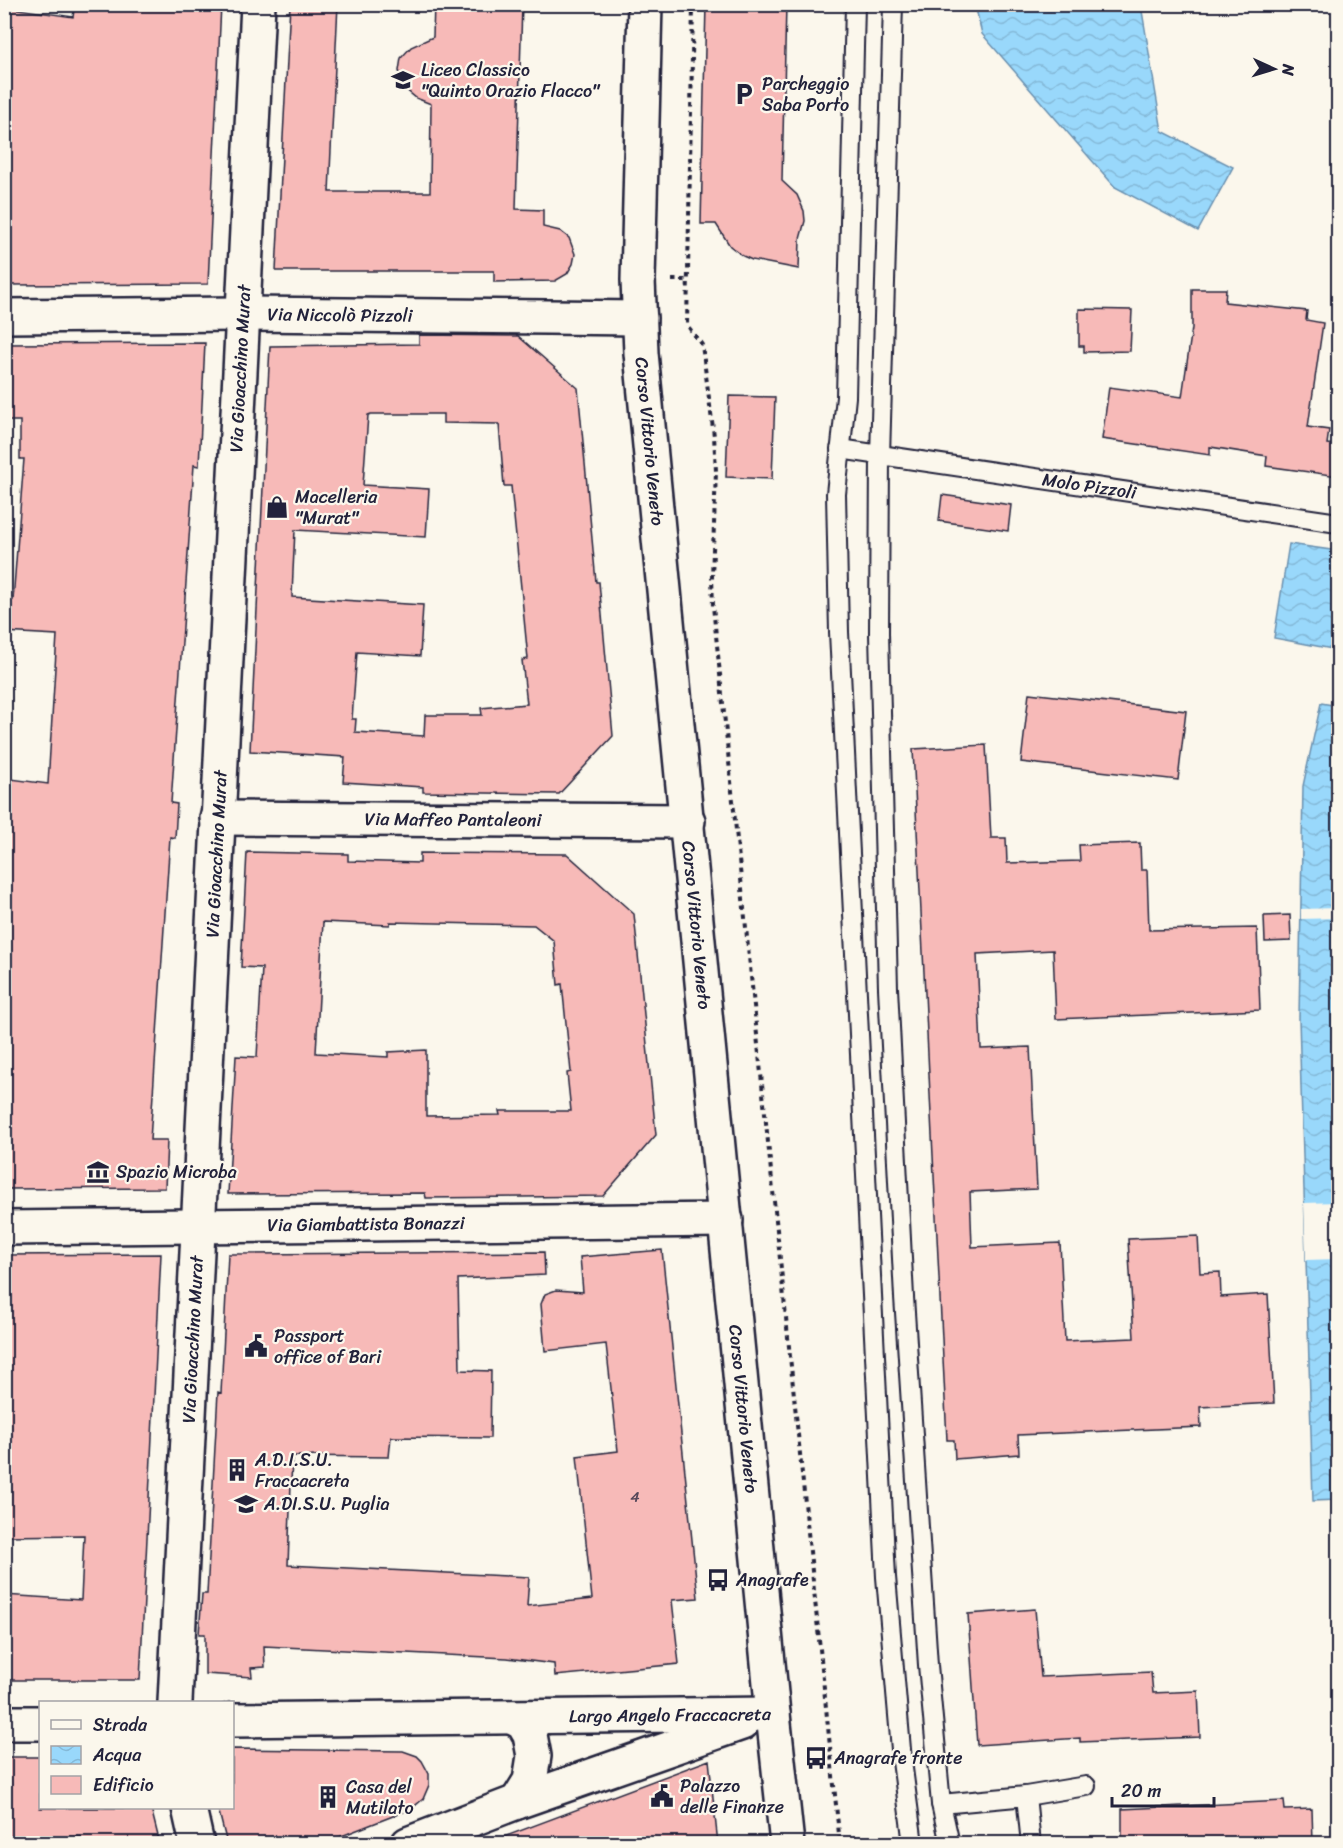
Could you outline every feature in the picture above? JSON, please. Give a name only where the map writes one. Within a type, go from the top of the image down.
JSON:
[{"type":"street","name":"Via Gioacchino Murat","points":[[175,1701],[258,4]]},
{"type":"street","name":"Corso Vittorio Veneto","points":[[645,4],[638,280],[650,450],[787,1844]]},
{"type":"street","name":"Via Niccolò Pizzoli","points":[[4,316],[242,314],[640,318]]},
{"type":"street","name":"Via Maffeo Pantaleoni","points":[[217,818],[688,821]]},
{"type":"street","name":"Via Giambattista Bonazzi","points":[[4,1228],[726,1220]]},
{"type":"street","name":"Largo Angelo Fraccacreta","points":[[234,1720],[773,1714]]},
{"type":"street","name":"Largo Angelo Fraccacreta","points":[[413,1841],[712,1732],[773,1714]]},
{"type":"street","points":[[512,1717],[523,1723],[531,1735],[534,1756],[530,1781],[517,1802]]},
{"type":"street","points":[[4,1723],[39,1723]]},
{"type":"street","points":[[189,1809],[197,1844]]},
{"type":"lane","points":[[855,4],[846,397],[836,494],[838,632],[886,1577],[902,1761],[913,1844]]},
{"type":"lane","points":[[893,4],[880,456],[879,633],[888,987],[904,1297],[928,1665],[941,1804],[950,1844]]},
{"type":"lane","name":"Molo Pizzoli","points":[[840,449],[1338,523]]},
{"type":"lane","points":[[941,1804],[1026,1796],[1086,1786]]},
{"type":"lane","points":[[1026,1796],[1031,1844]]},
{"type":"path","points":[[693,4],[687,325],[702,345],[714,436],[716,471],[712,577],[714,617],[840,1844]]},
{"type":"water","points":[[975,5],[1141,5],[1162,131],[1233,167],[1198,231],[1115,187],[982,34]]},
{"type":"water","points":[[1289,544],[1338,551],[1338,650],[1274,638]]},
{"type":"water","points":[[1321,703],[1338,706],[1338,1500],[1313,1501],[1299,1018],[1303,786]]},
{"type":"pier","points":[[1338,908],[1338,918],[1301,919],[1301,909]]},
{"type":"pier","points":[[1338,1202],[1338,1259],[1306,1260],[1304,1203]]},
{"type":"building","points":[[75,4],[221,4],[208,284],[4,285],[4,7],[73,17]]},
{"type":"building","name":"Liceo Classico \"Quinto Orazio Flacco\"","points":[[290,4],[338,4],[329,192],[430,192],[431,104],[416,98],[404,88],[399,71],[401,58],[411,47],[433,37],[434,4],[522,4],[516,209],[543,210],[543,227],[560,231],[569,238],[575,254],[573,264],[567,274],[555,281],[494,282],[494,271],[276,271]]},
{"type":"building","name":"Parcheggio Saba Porto","points":[[706,4],[786,4],[782,181],[797,195],[804,211],[805,221],[800,239],[799,269],[752,260],[743,256],[730,246],[716,224],[701,224]]},
{"type":"building","points":[[1192,289],[1226,289],[1225,302],[1307,311],[1306,320],[1323,323],[1308,427],[1329,430],[1327,444],[1338,445],[1338,476],[1266,466],[1267,456],[1210,447],[1210,455],[1102,439],[1109,387],[1182,397],[1192,328]]},
{"type":"building","points":[[1079,309],[1132,310],[1130,351],[1084,352],[1084,346],[1079,346]]},
{"type":"building","points":[[419,335],[518,336],[578,388],[613,736],[559,794],[423,792],[423,787],[343,782],[345,757],[250,751],[270,346],[419,344]],"holes":[[[443,414],[443,423],[499,424],[504,486],[511,486],[528,659],[522,660],[527,704],[481,708],[482,715],[425,715],[424,736],[355,732],[356,719],[352,719],[357,652],[420,656],[423,605],[292,597],[295,530],[426,537],[429,489],[363,485],[368,415]]]},
{"type":"building","points":[[205,343],[199,466],[194,465],[171,803],[177,804],[175,838],[170,837],[150,1140],[167,1140],[165,1188],[4,1189],[4,778],[48,784],[57,635],[4,632],[4,600],[13,600],[24,459],[20,459],[20,421],[4,421],[4,344]]},
{"type":"building","points":[[729,396],[775,397],[772,479],[726,477]]},
{"type":"building","points":[[942,495],[1011,505],[1008,531],[939,521]]},
{"type":"building","points":[[1029,693],[1186,711],[1178,780],[1021,762]]},
{"type":"building","points":[[986,745],[991,838],[1006,838],[1007,863],[1080,861],[1079,845],[1140,843],[1141,870],[1147,870],[1149,930],[1257,928],[1260,1010],[1056,1019],[1053,950],[977,954],[981,1049],[1030,1047],[1037,1189],[970,1192],[972,1247],[1060,1243],[1065,1341],[1134,1338],[1128,1239],[1198,1236],[1200,1273],[1220,1272],[1221,1297],[1268,1294],[1274,1403],[1200,1407],[1201,1427],[1018,1435],[1019,1454],[955,1459],[954,1440],[947,1440],[913,749]]},
{"type":"building","points":[[247,852],[348,854],[348,861],[420,863],[420,853],[567,854],[634,914],[656,1135],[603,1196],[426,1198],[425,1193],[228,1194],[236,1056],[257,1057],[262,968],[241,967]],"holes":[[[323,922],[390,925],[390,922],[534,925],[554,941],[558,985],[562,984],[571,1072],[567,1073],[571,1111],[499,1111],[500,1115],[426,1116],[426,1050],[388,1052],[388,1057],[316,1053]]]},
{"type":"building","points":[[1290,915],[1291,941],[1265,942],[1264,916]]},
{"type":"building","points":[[662,1250],[698,1598],[672,1600],[679,1664],[555,1676],[554,1664],[507,1658],[264,1646],[265,1667],[251,1668],[252,1677],[205,1674],[205,1634],[199,1634],[202,1594],[207,1594],[228,1254],[544,1252],[545,1275],[458,1279],[460,1370],[491,1371],[490,1438],[391,1437],[389,1457],[292,1456],[288,1565],[529,1577],[527,1606],[592,1599],[577,1456],[618,1451],[606,1344],[545,1351],[541,1304],[545,1294],[556,1290],[583,1292],[580,1257]]},
{"type":"building","points":[[161,1254],[140,1680],[4,1680],[4,1595],[81,1600],[84,1535],[4,1536],[4,1255]]},
{"type":"building","points":[[1035,1609],[1041,1677],[1151,1672],[1153,1693],[1198,1691],[1200,1737],[1080,1742],[1080,1738],[977,1745],[968,1614]]},
{"type":"building","name":"Casa del Mutilato","points":[[234,1749],[403,1751],[417,1756],[429,1774],[429,1785],[423,1799],[411,1809],[321,1844],[227,1844],[218,1809],[234,1809]]},
{"type":"building","points":[[4,1757],[39,1757],[39,1809],[151,1809],[160,1844],[81,1844],[81,1837],[4,1837]]},
{"type":"building","name":"Palazzo delle Finanze","points":[[709,1760],[718,1844],[494,1844],[493,1841]]},
{"type":"building","points":[[1284,1801],[1285,1810],[1312,1809],[1313,1844],[1122,1844],[1122,1809]]},
{"type":"place","name":"Liceo Classico \"Quinto Orazio Flacco\"","points":[[403,80]]},
{"type":"place","name":"Parcheggio Saba Porto","points":[[744,94]]},
{"type":"place","name":"Macelleria \"Murat\"","points":[[277,507]]},
{"type":"place","name":"Spazio Microba","points":[[98,1172]]},
{"type":"place","name":"Passport office of Bari","points":[[256,1346]]},
{"type":"place","name":"A.D.I.S.U. Fraccacreta","points":[[237,1470]]},
{"type":"place","name":"A.DI.S.U. Puglia","points":[[246,1504]]},
{"type":"place","name":"Anagrafe","points":[[718,1580]]},
{"type":"place","name":"Anagrafe fronte","points":[[816,1758]]},
{"type":"place","name":"Palazzo delle Finanze","points":[[662,1796]]},
{"type":"place","name":"Casa del Mutilato","points":[[328,1797]]}]
